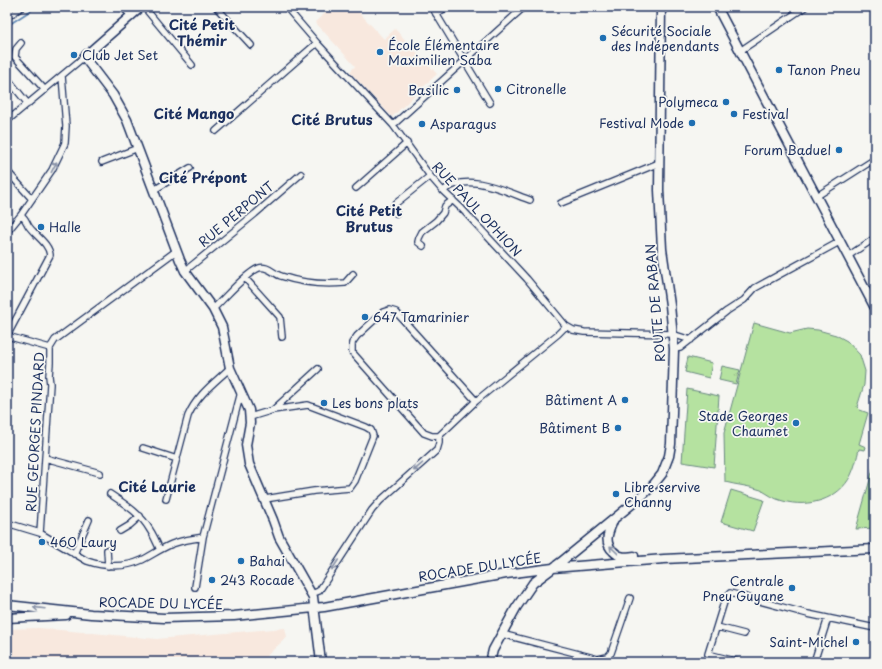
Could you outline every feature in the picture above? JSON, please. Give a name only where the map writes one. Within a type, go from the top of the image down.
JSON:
[{"type":"street","points":[[7,17],[22,7]]},
{"type":"street","points":[[122,7],[131,15]]},
{"type":"street","points":[[7,121],[62,76],[141,7]]},
{"type":"street","points":[[144,7],[192,65]]},
{"type":"street","points":[[216,7],[251,45]]},
{"type":"street","name":"RUE PAUL OPHION","points":[[286,7],[317,43],[393,125],[407,142],[430,176],[443,191],[462,208],[527,279],[566,326]]},
{"type":"street","points":[[432,7],[490,103]]},
{"type":"street","points":[[436,14],[447,7]]},
{"type":"street","points":[[393,125],[524,7]]},
{"type":"street","name":"ROUTE DE RABAN","points":[[490,662],[494,650],[516,608],[533,583],[642,496],[662,474],[667,464],[670,444],[674,350],[662,249],[659,163],[661,7]]},
{"type":"street","points":[[717,7],[848,256],[873,298],[875,308]]},
{"type":"street","points":[[740,51],[805,7]]},
{"type":"street","points":[[21,43],[15,51],[15,57],[45,90]]},
{"type":"street","points":[[216,131],[317,43]]},
{"type":"street","points":[[84,56],[113,95],[128,120],[176,251],[185,271],[213,310],[222,327],[230,368],[247,403],[250,417],[246,445],[249,464],[279,537],[311,594],[321,662]]},
{"type":"street","points":[[7,232],[21,215],[52,170],[65,143],[66,126],[62,76]]},
{"type":"street","points":[[7,78],[28,104]]},
{"type":"street","points":[[356,188],[407,142]]},
{"type":"street","points":[[102,162],[138,148]]},
{"type":"street","points":[[817,196],[875,160]]},
{"type":"street","points":[[561,203],[659,163]]},
{"type":"street","points":[[154,190],[190,168]]},
{"type":"street","points":[[7,171],[32,199]]},
{"type":"street","name":"RUE PERPONT","points":[[185,271],[301,174]]},
{"type":"street","points":[[396,213],[393,208],[395,204],[430,176]]},
{"type":"street","points":[[443,191],[456,183],[481,183],[530,200]]},
{"type":"street","points":[[422,246],[418,242],[422,232],[436,222],[444,213],[445,206],[452,200]]},
{"type":"street","points":[[21,215],[45,244],[50,251],[50,255],[7,336],[50,348]]},
{"type":"street","points":[[848,256],[875,238]]},
{"type":"street","points":[[674,350],[680,348],[727,311],[748,298],[755,288],[841,241]]},
{"type":"street","name":"RUE GEORGES PINDARD","points":[[40,533],[50,384],[48,376],[50,348],[55,340],[176,251]]},
{"type":"street","points":[[213,310],[245,278],[259,268],[265,267],[281,276],[314,284],[345,283],[353,274]]},
{"type":"street","points":[[245,278],[280,317],[282,337]]},
{"type":"street","points":[[476,400],[395,311],[387,310],[383,312],[357,336],[352,343],[352,352],[424,433],[432,436],[439,436],[476,400],[566,326],[573,330],[584,332],[672,334],[691,340]]},
{"type":"street","points":[[166,498],[192,406],[199,396],[230,368]]},
{"type":"street","points":[[273,410],[318,369]]},
{"type":"street","points":[[195,587],[203,537],[241,392]]},
{"type":"street","points":[[250,417],[273,410],[304,405],[312,406],[366,427],[371,430],[373,438],[355,481],[350,488],[314,491],[264,499]]},
{"type":"street","points":[[311,594],[319,591],[372,510],[437,450],[439,436]]},
{"type":"street","points":[[143,448],[177,459]]},
{"type":"street","points":[[45,458],[100,474]]},
{"type":"street","points":[[110,494],[140,516],[151,530],[160,550]]},
{"type":"street","points":[[120,531],[140,516]]},
{"type":"street","points":[[615,518],[608,532],[607,538],[609,546],[615,553],[621,557],[646,556],[664,559]]},
{"type":"street","points":[[74,554],[89,520]]},
{"type":"street","points":[[7,523],[40,533],[74,554],[94,564],[108,566],[136,562],[177,542],[203,537]]},
{"type":"street","points":[[856,550],[875,546]]},
{"type":"street","name":"ROCADE DU LYCÉE","points":[[7,605],[91,614],[164,618],[210,618],[314,608],[520,572],[552,568],[664,559],[875,549]]},
{"type":"street","points":[[107,550],[108,566]]},
{"type":"street","points":[[520,572],[530,576],[533,583]]},
{"type":"street","points":[[739,662],[708,654],[725,599],[728,594],[734,594],[808,614],[875,628]]},
{"type":"street","points":[[502,634],[598,659],[607,657],[611,653],[630,598]]},
{"type":"street","name":"ROCADE DU LYCÉE","points":[[7,618],[91,614]]},
{"type":"street","points":[[814,662],[828,618]]},
{"type":"street","points":[[717,627],[744,634]]},
{"type":"shaded area","name":"École Élémentaire Maximilien Saba","points":[[332,7],[354,7],[384,39],[395,29],[437,74],[392,117],[350,72],[355,66],[315,22]]},
{"type":"shaded area","points":[[39,628],[157,639],[285,628],[287,637],[260,662],[7,662],[7,629]]},
{"type":"green space","name":"Stade Georges Chaumet","points":[[754,323],[790,333],[807,329],[818,330],[836,335],[847,341],[860,355],[865,371],[864,385],[857,407],[868,413],[859,444],[866,447],[865,450],[859,449],[854,469],[846,484],[839,491],[822,500],[793,503],[777,499],[761,490],[725,482],[724,433]]},
{"type":"green space","points":[[688,357],[712,363],[709,378],[685,372]]},
{"type":"green space","points":[[722,366],[740,370],[736,384],[719,380]]},
{"type":"green space","points":[[687,389],[719,396],[714,467],[682,462]]},
{"type":"green space","points":[[875,462],[875,528],[856,529]]},
{"type":"green space","points":[[731,490],[764,500],[753,531],[721,522]]},
{"type":"waterway","points":[[7,26],[36,7]]},
{"type":"place","name":"Sécurité Sociale des Indépendants","points":[[603,38]]},
{"type":"place","name":"École Élémentaire Maximilien Saba","points":[[380,52]]},
{"type":"place","name":"Club Jet Set","points":[[74,55]]},
{"type":"place","name":"Tanon Pneu","points":[[779,70]]},
{"type":"place","name":"Citronelle","points":[[498,89]]},
{"type":"place","name":"Basilic","points":[[457,90]]},
{"type":"place","name":"Polymeca","points":[[726,102]]},
{"type":"place","name":"Festival","points":[[734,114]]},
{"type":"place","name":"Festival Mode","points":[[692,123]]},
{"type":"place","name":"Asparagus","points":[[422,124]]},
{"type":"place","name":"Forum Baduel","points":[[839,150]]},
{"type":"place","name":"Halle","points":[[41,227]]},
{"type":"place","name":"647 Tamarinier","points":[[365,317]]},
{"type":"place","name":"Bâtiment A","points":[[625,400]]},
{"type":"place","name":"Les bons plats","points":[[324,403]]},
{"type":"place","name":"Stade Georges Chaumet","points":[[796,423]]},
{"type":"place","name":"Bâtiment B","points":[[618,428]]},
{"type":"place","name":"Libre servive Channy","points":[[616,494]]},
{"type":"place","name":"460 Laury","points":[[42,542]]},
{"type":"place","name":"Bahai","points":[[241,561]]},
{"type":"place","name":"243 Rocade","points":[[212,580]]},
{"type":"place","name":"Centrale Pneu Guyane","points":[[792,588]]},
{"type":"place","name":"Saint-Michel","points":[[856,642]]},
{"type":"district","name":"Cité Petit Thémir","points":[[202,34]]},
{"type":"district","name":"Cité Mango","points":[[194,114]]},
{"type":"district","name":"Cité Brutus","points":[[332,120]]},
{"type":"district","name":"Cité Prépont","points":[[203,178]]},
{"type":"district","name":"Cité Petit Brutus","points":[[369,220]]},
{"type":"district","name":"Cité Laurie","points":[[157,487]]}]
